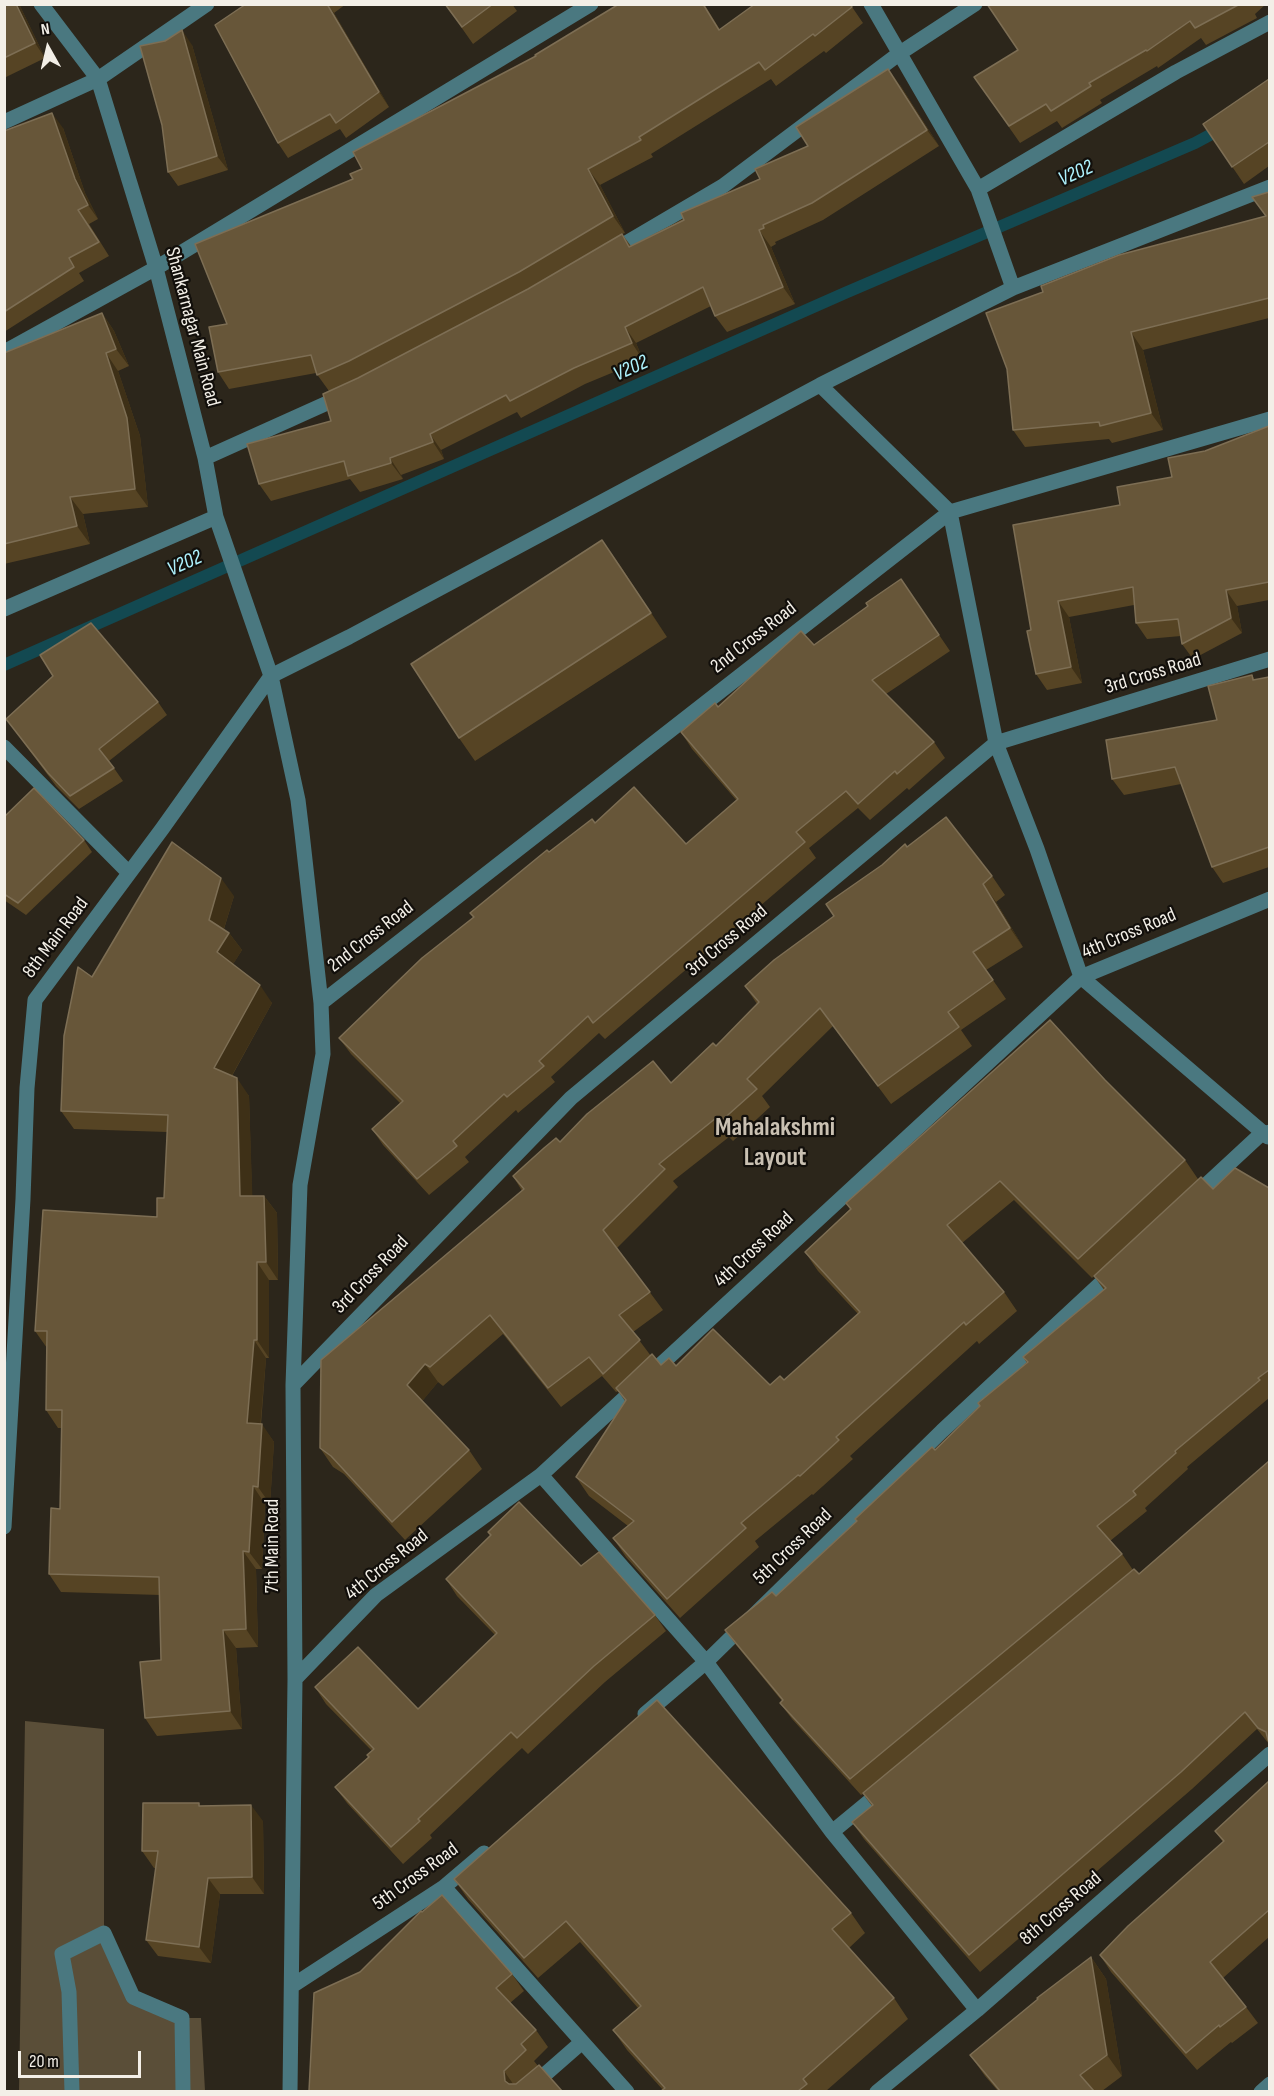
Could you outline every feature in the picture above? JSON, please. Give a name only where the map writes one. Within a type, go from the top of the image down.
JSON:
[{"type":"street","name":"Shankarnagar Main Road","points":[[41,4],[98,79],[156,268],[205,458],[216,517],[271,676],[298,800],[321,1003]]},
{"type":"street","points":[[4,122],[98,79],[207,4]]},
{"type":"street","points":[[4,352],[156,268],[591,4]]},
{"type":"street","points":[[871,4],[978,189],[1013,288]]},
{"type":"street","points":[[595,262],[723,186],[900,53],[975,4]]},
{"type":"street","points":[[978,189],[1176,72],[1269,22]]},
{"type":"street","points":[[271,676],[370,626],[820,385],[1013,288],[1269,187]]},
{"type":"street","points":[[820,385],[950,512],[996,743],[1037,849],[1081,977],[1267,1134],[1184,1206]]},
{"type":"street","points":[[205,458],[354,391]]},
{"type":"street","name":"2nd Cross Road","points":[[321,1003],[950,512],[1269,418]]},
{"type":"street","points":[[4,609],[216,517]]},
{"type":"street","name":"3rd Cross Road","points":[[293,1385],[572,1098],[996,743],[1269,659]]},
{"type":"street","name":"8th Main Road","points":[[4,1527],[23,1199],[27,1088],[35,1000],[271,676]]},
{"type":"street","points":[[4,747],[129,873]]},
{"type":"street","name":"4th Cross Road","points":[[295,1679],[376,1595],[541,1475],[1081,977],[1269,899]]},
{"type":"street","name":"7th Main Road","points":[[290,2091],[295,1679],[293,1385],[300,1185],[323,1053],[321,1003]]},
{"type":"street","name":"5th Cross Road","points":[[633,1724],[706,1662],[942,1431],[1123,1262]]},
{"type":"street","points":[[541,1475],[706,1662],[832,1832],[977,2010]]},
{"type":"street","name":"8th Cross Road","points":[[877,2091],[977,2010],[1269,1754]]},
{"type":"street","points":[[832,1832],[896,1779]]},
{"type":"street","name":"5th Cross Road","points":[[292,1986],[444,1887],[498,1840]]},
{"type":"street","points":[[444,1887],[627,2091]]},
{"type":"street","points":[[72,2091],[69,1992],[62,1954],[104,1933],[133,1997],[182,2018],[183,2091]]},
{"type":"street","points":[[525,2091],[582,2042]]},
{"type":"street","points":[[1261,2091],[1269,2084]]},
{"type":"shaded area","points":[[25,1721],[104,1729],[104,1933],[133,1997],[182,2018],[201,2018],[205,2091],[19,2092]]},
{"type":"building","points":[[4,4],[16,4],[35,43],[4,58]]},
{"type":"building","points":[[246,4],[327,4],[379,92],[336,123],[330,114],[278,143],[215,25]]},
{"type":"building","points":[[445,4],[493,4],[462,27]]},
{"type":"building","points":[[619,4],[703,4],[719,30],[755,4],[850,4],[852,7],[765,70],[759,62],[639,137],[641,140],[588,169],[613,216],[519,272],[349,361],[317,375],[311,355],[218,372],[209,327],[227,324],[195,244],[353,179],[350,174],[362,169],[353,152],[536,56]]},
{"type":"building","points":[[987,4],[1240,4],[1195,28],[1190,21],[1147,51],[1089,83],[1091,86],[1051,111],[1046,104],[1009,126],[974,77],[1018,50]]},
{"type":"building","points":[[182,30],[217,156],[168,172],[162,125],[140,46],[165,41]]},
{"type":"building","points":[[888,69],[927,130],[812,203],[763,225],[764,228],[759,230],[783,287],[715,316],[703,287],[625,327],[632,343],[574,368],[510,401],[506,395],[430,434],[433,442],[390,458],[391,463],[348,476],[344,461],[259,484],[247,444],[331,421],[323,394],[528,289],[622,234],[629,247],[684,220],[681,213],[760,179],[755,169],[808,146],[796,127]]},
{"type":"building","points":[[1269,79],[1269,142],[1232,167],[1203,124]]},
{"type":"building","points":[[52,113],[75,179],[88,205],[78,210],[99,242],[69,258],[74,267],[4,312],[4,131]]},
{"type":"building","points":[[1269,192],[1269,298],[1131,332],[1151,413],[1100,426],[1099,422],[1013,430],[1007,369],[986,313],[1043,292],[1041,286],[1119,255],[1266,216],[1252,197]]},
{"type":"building","points":[[102,313],[116,349],[106,353],[127,418],[135,489],[70,497],[77,526],[4,544],[4,353]]},
{"type":"building","points":[[1269,426],[1269,582],[1226,590],[1231,618],[1182,644],[1178,619],[1136,623],[1133,587],[1058,601],[1071,667],[1036,674],[1027,631],[1031,630],[1013,525],[1120,505],[1117,487],[1172,477],[1168,458],[1205,451]]},
{"type":"building","points":[[602,540],[651,613],[459,738],[411,664]]},
{"type":"building","points":[[901,579],[939,635],[872,680],[934,742],[897,774],[895,771],[858,804],[846,791],[796,832],[805,842],[593,1023],[588,1016],[539,1061],[544,1066],[507,1097],[504,1094],[453,1141],[457,1146],[417,1179],[372,1129],[403,1101],[339,1038],[422,958],[474,917],[470,913],[547,850],[549,852],[592,819],[595,823],[634,787],[686,844],[738,799],[681,732],[715,703],[718,707],[801,631],[814,645],[868,606],[866,603]]},
{"type":"building","points":[[91,623],[158,702],[99,749],[114,768],[70,796],[48,773],[6,719],[53,676],[40,655]]},
{"type":"building","points":[[1252,675],[1253,680],[1269,677],[1269,847],[1212,867],[1175,767],[1112,779],[1106,740],[1217,720],[1208,686]]},
{"type":"building","points":[[34,788],[84,840],[18,903],[4,894],[4,817]]},
{"type":"building","points":[[946,817],[992,876],[983,884],[1010,928],[973,952],[993,980],[948,1012],[959,1027],[878,1086],[820,1008],[747,1079],[757,1089],[720,1122],[716,1118],[659,1164],[665,1169],[603,1230],[650,1292],[619,1315],[640,1340],[603,1374],[589,1357],[548,1388],[490,1315],[430,1367],[425,1364],[407,1385],[469,1450],[392,1522],[331,1456],[320,1448],[321,1360],[524,1189],[513,1176],[556,1138],[560,1142],[587,1114],[653,1061],[671,1083],[713,1043],[716,1046],[759,1002],[745,986],[774,960],[834,916],[826,904],[882,865],[905,844],[907,847]]},
{"type":"building","points":[[172,842],[221,878],[209,920],[229,933],[217,952],[260,985],[214,1068],[237,1078],[240,1196],[264,1196],[266,1262],[257,1262],[257,1340],[254,1340],[247,1423],[262,1424],[258,1487],[253,1486],[249,1552],[243,1551],[246,1629],[223,1630],[230,1711],[145,1718],[140,1662],[161,1660],[159,1577],[49,1574],[51,1508],[60,1509],[62,1410],[46,1410],[47,1331],[35,1331],[43,1210],[157,1217],[157,1198],[164,1198],[168,1115],[61,1111],[64,1036],[78,967],[92,977]]},
{"type":"building","points":[[1050,1020],[1105,1080],[1185,1160],[1078,1259],[1000,1181],[947,1225],[1004,1292],[966,1325],[964,1322],[836,1437],[839,1440],[800,1476],[798,1475],[741,1523],[746,1528],[667,1599],[613,1538],[634,1521],[576,1477],[626,1400],[616,1388],[652,1354],[661,1365],[669,1358],[676,1366],[713,1329],[770,1385],[780,1376],[784,1380],[860,1312],[805,1252],[851,1209],[846,1203]]},
{"type":"building","points":[[1235,1168],[1269,1188],[1269,1370],[1175,1451],[1176,1453],[1133,1491],[1136,1495],[1097,1526],[1122,1554],[850,1779],[780,1703],[783,1700],[725,1630],[772,1592],[776,1596],[932,1447],[935,1450],[980,1406],[978,1403],[1028,1362],[1023,1357],[1106,1288],[1094,1276],[1201,1177],[1213,1189]]},
{"type":"building","points":[[1269,1461],[1269,1742],[1266,1732],[1258,1728],[1245,1712],[1181,1772],[969,1955],[852,1822],[873,1805],[863,1793],[1134,1569],[1139,1574]]},
{"type":"building","points":[[519,1502],[581,1566],[599,1552],[655,1615],[594,1666],[517,1738],[511,1732],[391,1847],[335,1787],[369,1757],[367,1755],[374,1749],[315,1687],[358,1647],[418,1709],[497,1633],[446,1579],[491,1535],[488,1532]]},
{"type":"building","points":[[657,1700],[851,1913],[832,1929],[894,1998],[803,2079],[807,2084],[798,2091],[661,2091],[665,2088],[613,2030],[641,2006],[566,1921],[524,1958],[454,1879]]},
{"type":"building","points":[[1269,1781],[1269,1910],[1210,1962],[1246,2007],[1220,2027],[1219,2025],[1186,2053],[1100,1955],[1128,1926],[1224,1841],[1215,1831]]},
{"type":"building","points":[[143,1803],[199,1803],[199,1806],[251,1805],[252,1877],[208,1878],[199,1947],[146,1940],[158,1851],[142,1851]]},
{"type":"building","points":[[442,1895],[512,1974],[496,1988],[536,2030],[521,2044],[526,2050],[504,2071],[505,2081],[509,2084],[516,2084],[539,2065],[562,2091],[309,2091],[314,1993],[360,1972],[421,1911]]},
{"type":"building","points":[[1091,1957],[1107,2055],[1080,2075],[1094,2091],[1000,2091],[970,2055],[1037,1998]]},
{"type":"waterway","name":"V202","points":[[4,665],[845,293],[1195,143],[1223,128]]},
{"type":"district","name":"Mahalakshmi Layout","points":[[775,1143]]}]
